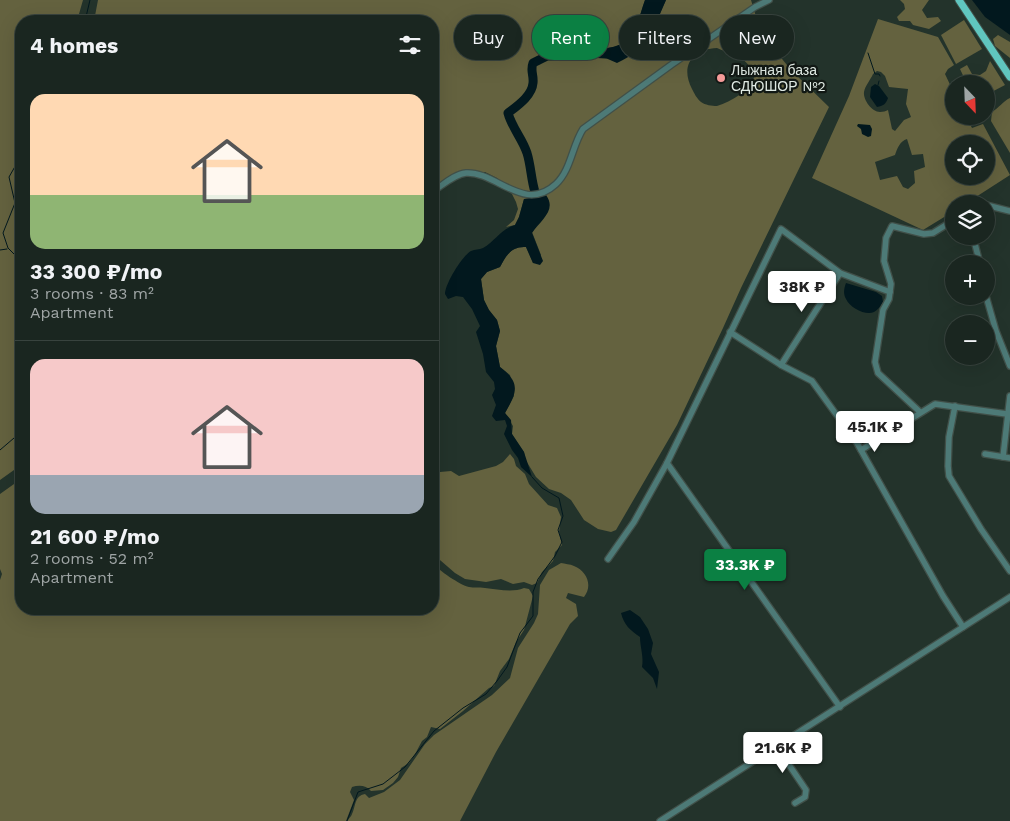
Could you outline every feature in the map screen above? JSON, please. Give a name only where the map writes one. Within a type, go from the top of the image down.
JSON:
[{"type":"main road","points":[[959,0],[1010,77]]},
{"type":"street","points":[[439,187],[456,176],[466,173],[476,175],[518,193],[546,192],[564,174],[578,137],[587,126],[671,65],[755,7],[769,0]]},
{"type":"street","points":[[995,207],[1010,211]]},
{"type":"street","points":[[920,412],[878,373],[875,362],[883,310],[890,300],[892,284],[884,261],[886,238],[892,226],[924,234],[933,232],[945,225]]},
{"type":"street","points":[[608,559],[634,522],[667,463],[781,229],[840,273],[890,292]]},
{"type":"street","points":[[781,365],[840,273]]},
{"type":"street","points":[[989,305],[996,331],[1010,366]]},
{"type":"street","points":[[730,332],[781,365],[812,381],[861,450],[943,596],[963,627]]},
{"type":"street","points":[[1002,457],[1010,396]]},
{"type":"street","points":[[861,450],[935,404],[1007,414]]},
{"type":"street","points":[[955,406],[949,437],[949,476],[981,529],[1010,571]]},
{"type":"street","points":[[985,454],[1010,458]]},
{"type":"street","points":[[667,463],[840,707]]},
{"type":"street","points":[[665,820],[1010,597]]},
{"type":"street","points":[[777,747],[806,790],[806,797],[795,802]]},
{"type":"shaded area","points":[[0,0],[83,0],[79,15],[15,15],[15,469],[0,480]]},
{"type":"shaded area","points":[[98,0],[645,0],[640,15],[619,15],[619,45],[609,48],[609,15],[532,15],[532,60],[609,60],[609,50],[619,48],[619,60],[691,60],[687,73],[692,89],[700,101],[707,105],[717,106],[734,99],[752,82],[755,76],[744,60],[783,60],[829,107],[677,425],[616,530],[611,532],[598,529],[584,520],[571,500],[561,493],[549,489],[536,477],[525,459],[524,452],[512,434],[513,426],[505,413],[514,396],[510,375],[500,367],[496,346],[500,331],[497,320],[484,300],[481,279],[487,272],[500,267],[507,256],[516,248],[526,247],[533,263],[541,255],[532,232],[536,227],[524,199],[515,225],[506,227],[514,220],[518,209],[516,202],[509,188],[497,178],[485,172],[459,173],[439,186],[439,15],[95,15]]},
{"type":"shaded area","points":[[666,0],[751,0],[756,15],[720,15],[720,49],[710,49],[710,15],[659,15]]},
{"type":"shaded area","points":[[900,0],[929,0],[922,10],[927,18],[938,17],[941,21],[929,29],[913,25],[910,21],[899,21],[897,17],[905,9],[904,4]]},
{"type":"shaded area","points":[[878,19],[938,37],[954,65],[945,74],[945,125],[970,125],[972,128],[984,125],[989,135],[945,135],[945,185],[994,185],[979,195],[945,195],[945,217],[923,230],[812,178],[849,96]],"holes":[[[877,71],[885,76],[889,87],[908,89],[906,104],[911,117],[904,120],[895,131],[892,129],[888,110],[880,112],[874,110],[864,95],[873,74]],[[907,139],[912,155],[923,154],[925,167],[914,171],[915,183],[908,189],[903,187],[897,176],[880,180],[875,162],[895,155],[899,146]]]},
{"type":"shaded area","points":[[964,20],[982,49],[956,64],[941,35]]},
{"type":"shaded area","points":[[998,35],[1010,42],[1010,58],[995,46],[993,39]]},
{"type":"shaded area","points":[[990,61],[1005,85],[995,90],[995,75],[980,75],[986,71]]},
{"type":"shaded area","points":[[967,65],[972,74],[980,75],[963,75],[960,69]]},
{"type":"shaded area","points":[[1010,98],[1010,153],[993,125],[995,125],[995,110]]},
{"type":"shaded area","points":[[995,147],[1010,175],[995,185]]},
{"type":"shaded area","points":[[510,454],[516,466],[525,474],[529,484],[548,505],[557,508],[561,517],[559,532],[562,545],[555,552],[553,561],[542,572],[537,583],[532,585],[524,582],[513,584],[501,579],[486,582],[465,579],[439,559],[439,471],[451,471],[459,476],[496,466],[503,462]]},
{"type":"shaded area","points":[[15,483],[15,615],[439,615],[439,569],[449,577],[469,587],[510,590],[524,588],[529,589],[533,596],[524,630],[516,642],[509,659],[500,671],[494,686],[489,688],[440,729],[431,727],[427,737],[422,741],[409,763],[401,768],[398,777],[393,783],[383,790],[371,791],[362,786],[352,787],[350,792],[354,800],[346,821],[0,821],[0,580],[2,574],[0,569],[0,494]]},
{"type":"shaded area","points":[[561,563],[579,568],[587,579],[588,588],[584,597],[568,593],[566,598],[576,604],[578,616],[570,624],[496,752],[460,821],[347,821],[352,815],[356,802],[361,795],[365,794],[369,798],[384,792],[400,780],[425,744],[434,735],[492,695],[510,678],[518,648],[538,614],[540,585],[549,570]]},
{"type":"water","points":[[645,0],[666,0],[659,15],[640,15]]},
{"type":"water","points":[[972,0],[1010,0],[1010,35],[985,17]]},
{"type":"water","points":[[619,44],[619,60],[622,60],[617,63],[609,60],[609,48]]},
{"type":"water","points":[[875,84],[879,86],[888,98],[884,104],[877,107],[870,97],[871,87]]},
{"type":"water","points":[[858,124],[870,125],[872,129],[871,136],[868,137],[862,134],[861,129],[857,126]]},
{"type":"water","points":[[546,195],[550,205],[549,210],[532,233],[543,261],[540,265],[533,263],[526,247],[516,248],[507,256],[500,267],[487,272],[481,279],[484,300],[497,320],[500,331],[496,346],[500,367],[511,378],[515,388],[505,413],[511,420],[512,434],[524,452],[532,477],[521,467],[504,434],[507,426],[505,420],[496,421],[492,416],[496,405],[492,395],[495,389],[494,382],[486,372],[476,332],[480,326],[472,309],[463,297],[456,296],[448,299],[445,294],[451,277],[467,254],[473,250],[483,248],[506,229],[515,225],[524,199]]},
{"type":"water","points":[[846,283],[876,292],[882,296],[883,302],[878,309],[871,313],[858,310],[845,297]]},
{"type":"water","points":[[630,610],[640,617],[648,629],[653,643],[651,654],[659,672],[657,689],[653,678],[642,667],[640,637],[628,627],[622,617],[621,613]]},
{"type":"waterway","points":[[86,15],[90,0]]},
{"type":"waterway","points":[[868,53],[875,74],[880,76]]},
{"type":"waterway","points":[[535,192],[527,153],[508,113],[524,100],[530,92],[533,83],[533,63],[539,60]]},
{"type":"waterway","points":[[878,85],[879,81]]},
{"type":"waterway","points":[[15,166],[9,177],[15,203]]},
{"type":"waterway","points":[[15,203],[3,233],[8,248],[15,255]]},
{"type":"waterway","points":[[0,250],[7,249]]},
{"type":"waterway","points":[[0,450],[15,437]]},
{"type":"waterway","points":[[347,821],[358,792],[383,784],[405,767],[434,731],[463,708],[486,694],[507,667],[520,633],[533,616],[533,592],[538,579],[555,556],[562,542],[558,530],[563,516],[559,498],[542,488],[532,477]]},
{"type":"place","name":"Лыжная база СДЮШОР №2","points":[[721,78]]}]
